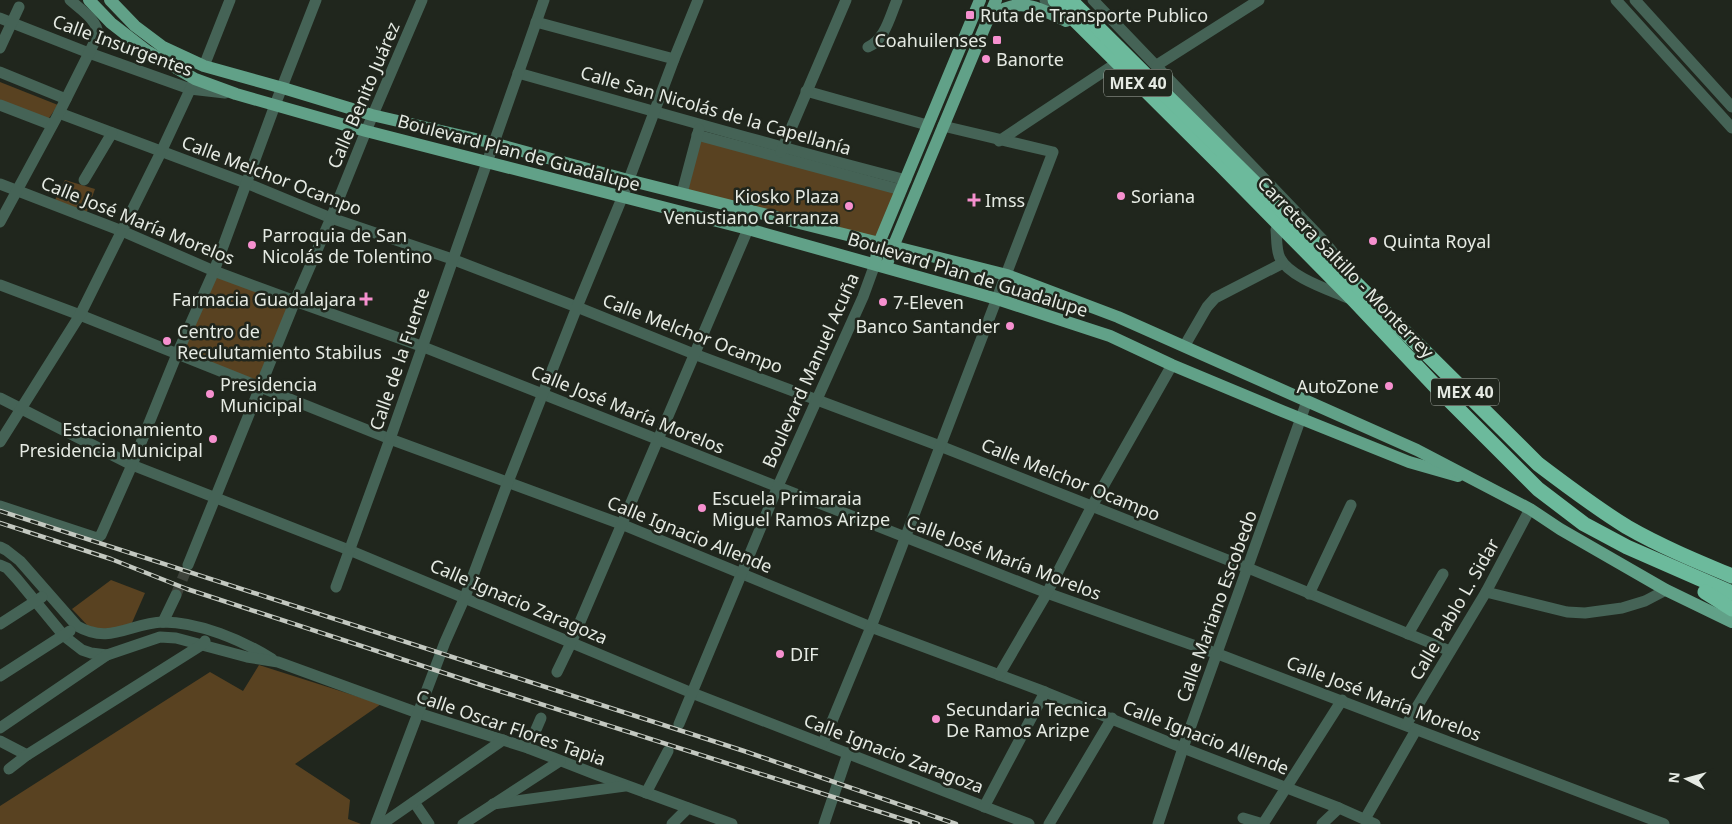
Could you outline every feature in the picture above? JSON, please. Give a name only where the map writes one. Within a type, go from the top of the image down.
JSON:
[{"type":"highway","name":"Carretera Saltillo - Monterrey","points":[[1055,0],[1347,276],[1538,464],[1626,526],[1676,552],[1732,576]]},
{"type":"highway","name":"Carretera Saltillo - Monterrey","points":[[1070,0],[1227,163],[1304,251],[1538,489],[1584,524],[1627,548],[1732,593]]},
{"type":"highway","points":[[1627,548],[1650,563],[1732,604]]},
{"type":"highway","points":[[1705,592],[1732,609]]},
{"type":"main road","name":"Boulevard Plan de Guadalupe","points":[[89,0],[111,23],[147,52],[192,84],[236,94],[366,131],[487,161],[622,198],[748,229],[997,299],[1110,336],[1172,365],[1409,462],[1447,474],[1469,478]]},
{"type":"main road","name":"Boulevard Manuel Acuña","points":[[881,265],[879,243],[980,0]]},
{"type":"main road","name":"Boulevard Manuel Acuña","points":[[881,265],[893,247],[996,0]]},
{"type":"main road","name":"Boulevard Plan de Guadalupe","points":[[114,1],[135,26],[163,47],[204,66],[372,115],[493,143],[628,180],[1007,275],[1118,317],[1185,345],[1417,450],[1530,509],[1560,529],[1666,590],[1732,622]]},
{"type":"main road","points":[[990,14],[1013,6],[1024,5],[1035,7],[1066,21]]},
{"type":"street","points":[[0,222],[59,113],[98,35],[98,30],[93,21],[70,0]]},
{"type":"street","points":[[204,66],[230,0]]},
{"type":"street","points":[[0,506],[97,538],[101,535],[214,270],[316,0]]},
{"type":"street","name":"Calle Benito Juárez","points":[[188,565],[372,115],[422,0]]},
{"type":"street","name":"Calle de la Fuente","points":[[336,587],[544,0]]},
{"type":"street","points":[[376,824],[445,642],[465,597],[508,482],[622,198],[698,0]]},
{"type":"street","points":[[781,152],[846,0]]},
{"type":"street","points":[[868,47],[874,44],[881,36],[896,0]]},
{"type":"street","points":[[1045,0],[1276,230],[1304,251]]},
{"type":"street","points":[[1093,0],[1323,240],[1337,258],[1347,276]]},
{"type":"street","points":[[1157,65],[1259,0]]},
{"type":"street","points":[[1616,0],[1732,128]]},
{"type":"street","points":[[1635,0],[1732,107]]},
{"type":"street","points":[[0,48],[19,7]]},
{"type":"street","name":"Calle Insurgentes","points":[[0,18],[89,52],[192,84]]},
{"type":"street","points":[[536,22],[674,59]]},
{"type":"street","points":[[999,141],[1112,66]]},
{"type":"street","points":[[0,72],[66,99]]},
{"type":"street","name":"Calle San Nicolás de la Capellanía","points":[[518,73],[655,111],[698,130],[903,185]]},
{"type":"street","points":[[0,442],[80,315],[161,152],[192,84]]},
{"type":"street","points":[[806,91],[928,125]]},
{"type":"street","points":[[0,105],[52,125]]},
{"type":"street","name":"Calle Melchor Ocampo","points":[[59,113],[246,183],[331,218],[452,259],[694,354],[940,446],[1248,568],[1450,651]]},
{"type":"street","points":[[823,743],[871,627],[1053,152],[999,141],[943,126]]},
{"type":"street","points":[[682,193],[698,130]]},
{"type":"street","points":[[84,180],[112,134]]},
{"type":"street","name":"Calle José María Morelos","points":[[0,184],[295,302],[421,346],[543,393],[1047,593],[1342,700],[1664,824]]},
{"type":"street","points":[[556,672],[571,642],[748,229]]},
{"type":"street","points":[[1276,230],[1278,250],[1283,263],[1304,278],[1354,300]]},
{"type":"street","points":[[1185,345],[1207,307],[1215,298],[1283,263]]},
{"type":"street","name":"Boulevard Manuel Acuña","points":[[679,724],[778,486],[863,297],[881,265]]},
{"type":"street","name":"Calle Ignacio Allende","points":[[0,285],[390,439],[621,524],[871,627],[1112,718],[1370,822]]},
{"type":"street","points":[[999,675],[1047,593],[1092,506],[1172,365]]},
{"type":"street","name":"Calle Ignacio Zaragoza","points":[[0,398],[132,465],[465,597],[692,693],[1029,824]]},
{"type":"street","name":"Calle Mariano Escobedo","points":[[1158,824],[1183,748],[1307,401]]},
{"type":"street","points":[[1309,594],[1351,505]]},
{"type":"street","name":"Calle Pablo L. Sidar","points":[[1370,822],[1411,728],[1450,651],[1486,592],[1530,509]]},
{"type":"street","name":"Calle Oscar Flores Tapia","points":[[0,547],[20,561],[77,626],[88,633],[100,634],[163,622],[188,625],[250,645],[278,662]]},
{"type":"street","name":"Calle Oscar Flores Tapia","points":[[0,565],[6,568],[36,601],[64,636],[82,650],[91,653],[107,654],[160,637],[176,638],[247,657],[278,662],[418,713],[528,748],[732,824]]},
{"type":"street","points":[[1408,634],[1443,574]]},
{"type":"street","points":[[1486,592],[1567,612],[1585,613],[1622,608],[1645,601],[1666,590]]},
{"type":"street","points":[[0,624],[47,594]]},
{"type":"street","points":[[163,622],[176,595]]},
{"type":"street","points":[[0,676],[77,626]]},
{"type":"street","points":[[9,769],[27,755],[204,644],[211,631]]},
{"type":"street","points":[[0,728],[107,654]]},
{"type":"street","points":[[984,807],[1045,692]]},
{"type":"street","points":[[1243,818],[1263,824],[1342,700]]},
{"type":"street","points":[[528,748],[541,718]]},
{"type":"street","points":[[1049,824],[1112,718]]},
{"type":"street","points":[[382,824],[503,740]]},
{"type":"street","points":[[0,741],[27,755]]},
{"type":"street","points":[[646,793],[668,751]]},
{"type":"street","points":[[824,824],[848,753]]},
{"type":"street","points":[[463,824],[560,761]]},
{"type":"street","points":[[493,804],[627,786]]},
{"type":"street","points":[[414,802],[429,824]]},
{"type":"street","points":[[672,824],[688,808]]},
{"type":"street","points":[[1322,824],[1338,808]]},
{"type":"shaded area","points":[[0,82],[58,105],[47,121],[0,103]]},
{"type":"shaded area","points":[[701,139],[895,192],[875,240],[688,190]]},
{"type":"shaded area","points":[[65,180],[95,189],[85,217],[53,204]]},
{"type":"shaded area","points":[[214,272],[294,302],[260,386],[178,353]]},
{"type":"shaded area","points":[[111,580],[145,593],[131,625],[110,630],[89,627],[72,609]]},
{"type":"shaded area","points":[[259,665],[381,704],[295,764],[350,800],[348,819],[361,824],[0,824],[0,806],[210,672],[243,691]]},
{"type":"tunnel","points":[[176,595],[188,565]]},
{"type":"railway","points":[[0,511],[744,751],[956,824]]},
{"type":"railway","points":[[0,523],[111,559],[187,589],[918,824]]},
{"type":"place","name":"Ruta de Transporte Publico","points":[[970,15]]},
{"type":"place","name":"Coahuilenses","points":[[997,40]]},
{"type":"place","name":"Banorte","points":[[986,59]]},
{"type":"place","name":"Soriana","points":[[1121,196]]},
{"type":"place","name":"Imss","points":[[974,200]]},
{"type":"place","name":"Kiosko Plaza Venustiano Carranza","points":[[849,206]]},
{"type":"place","name":"Quinta Royal","points":[[1373,241]]},
{"type":"place","name":"Parroquia de San Nicolás de Tolentino","points":[[252,245]]},
{"type":"place","name":"Farmacia Guadalajara","points":[[366,299]]},
{"type":"place","name":"7-Eleven","points":[[883,302]]},
{"type":"place","name":"Banco Santander","points":[[1010,326]]},
{"type":"place","name":"Centro de Reculutamiento Stabilus","points":[[167,341]]},
{"type":"place","name":"AutoZone","points":[[1389,386]]},
{"type":"place","name":"Presidencia Municipal","points":[[210,394]]},
{"type":"place","name":"Estacionamiento Presidencia Municipal","points":[[213,439]]},
{"type":"place","name":"Escuela Primaraia Miguel Ramos Arizpe","points":[[702,508]]},
{"type":"place","name":"DIF","points":[[780,654]]},
{"type":"place","name":"Secundaria Tecnica De Ramos Arizpe","points":[[936,719]]}]
